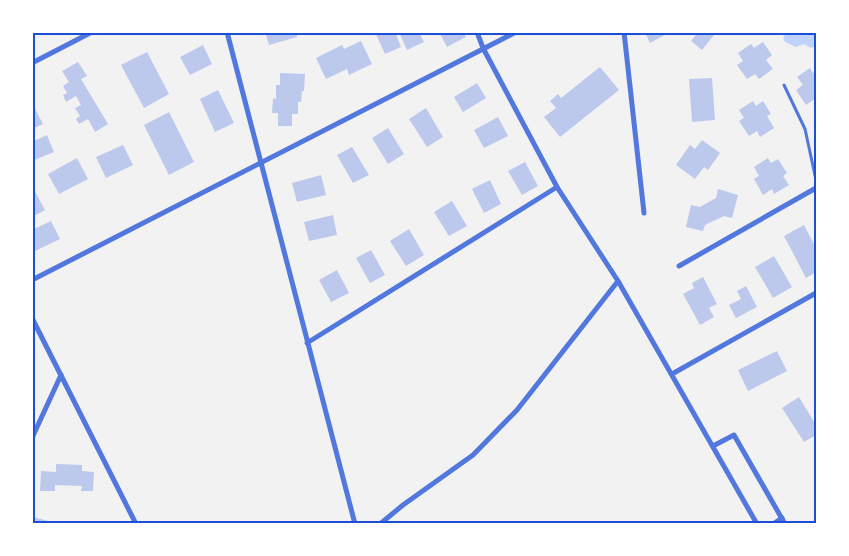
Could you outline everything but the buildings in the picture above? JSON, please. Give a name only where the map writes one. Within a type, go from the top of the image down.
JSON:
[{"type":"street","points":[[32,63],[92,32]]},
{"type":"street","points":[[227,32],[355,524]]},
{"type":"street","points":[[477,32],[483,48],[557,187],[618,281],[757,524]]},
{"type":"street","points":[[32,280],[516,32]]},
{"type":"street","points":[[624,32],[644,213]]},
{"type":"street","points":[[307,343],[557,187]]},
{"type":"street","points":[[679,266],[816,188]]},
{"type":"street","points":[[380,524],[472,455],[517,410],[618,281]]},
{"type":"street","points":[[672,374],[816,294]]},
{"type":"street","points":[[32,318],[136,524]]},
{"type":"street","points":[[32,438],[61,374]]},
{"type":"street","points":[[713,446],[734,435],[785,524]]},
{"type":"street","points":[[773,524],[782,518]]},
{"type":"lane","points":[[784,85],[805,129],[816,180]]},
{"type":"water","points":[[816,33],[816,46],[811,48],[804,44],[796,47],[785,42],[783,38],[785,35]]}]
